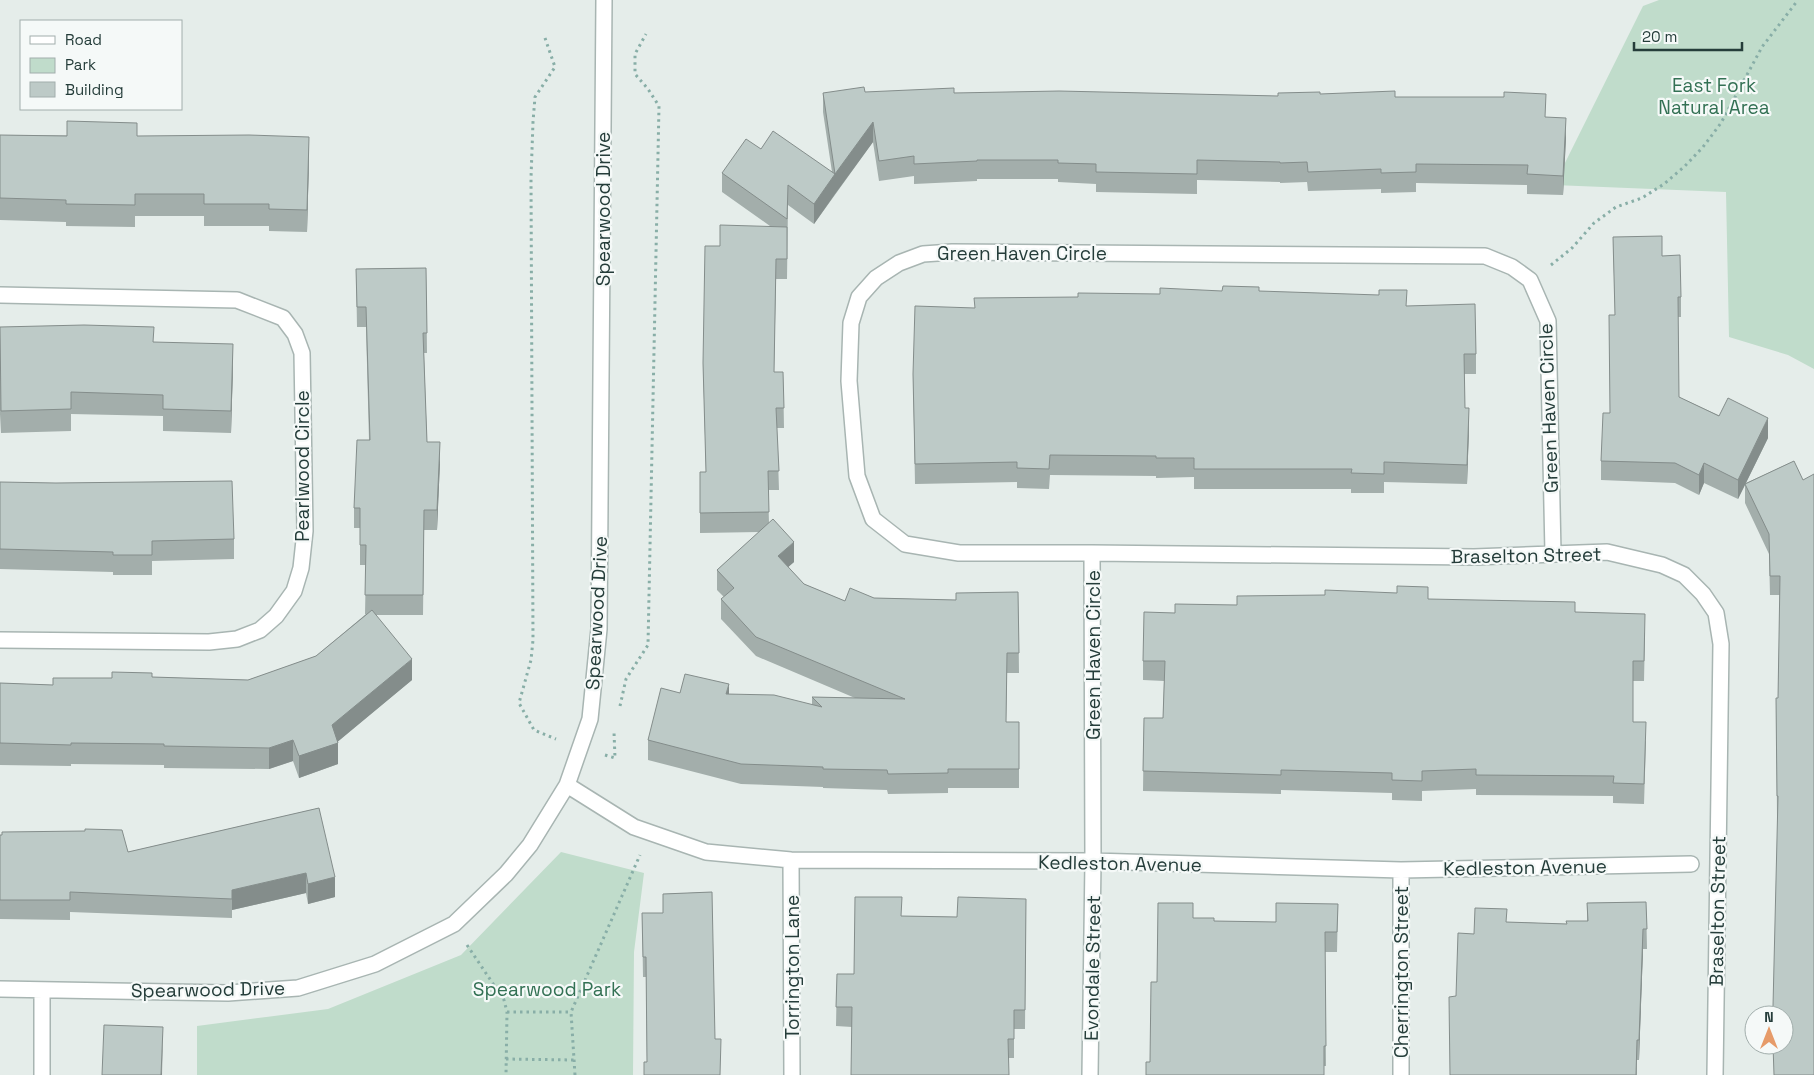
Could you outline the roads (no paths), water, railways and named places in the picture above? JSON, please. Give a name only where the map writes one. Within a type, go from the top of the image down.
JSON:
[{"type":"street","name":"Spearwood Drive","points":[[0,989],[228,992],[298,988],[375,964],[454,924],[506,874],[530,845],[567,785],[590,719],[599,629],[604,0]]},
{"type":"street","name":"Green Haven Circle","points":[[1094,861],[1092,553],[959,553],[905,544],[873,520],[857,476],[849,381],[851,323],[860,298],[876,278],[899,263],[923,254],[952,252],[1485,256],[1512,267],[1530,280],[1548,321],[1553,553]]},
{"type":"street","name":"Pearlwood Circle","points":[[0,295],[237,300],[283,318],[294,334],[302,353],[305,531],[301,568],[294,591],[276,616],[260,630],[237,639],[209,642],[0,640]]},
{"type":"street","name":"Braselton Street","points":[[1092,553],[1474,557],[1607,552],[1662,565],[1684,575],[1704,594],[1716,613],[1721,644],[1714,1075]]},
{"type":"street","name":"Kedleston Avenue","points":[[567,785],[634,827],[706,852],[792,860],[1094,861],[1400,870],[1691,864]]},
{"type":"street","name":"Torrington Lane","points":[[792,860],[792,1075]]},
{"type":"street","name":"Evondale Street","points":[[1090,1075],[1094,861]]},
{"type":"street","name":"Cherrington Street","points":[[1400,870],[1400,1075]]},
{"type":"street","points":[[42,990],[42,1075]]},
{"type":"park label","name":"East Fork Natural Area","points":[[1714,96]]},
{"type":"park label","name":"Spearwood Park","points":[[547,989]]}]
